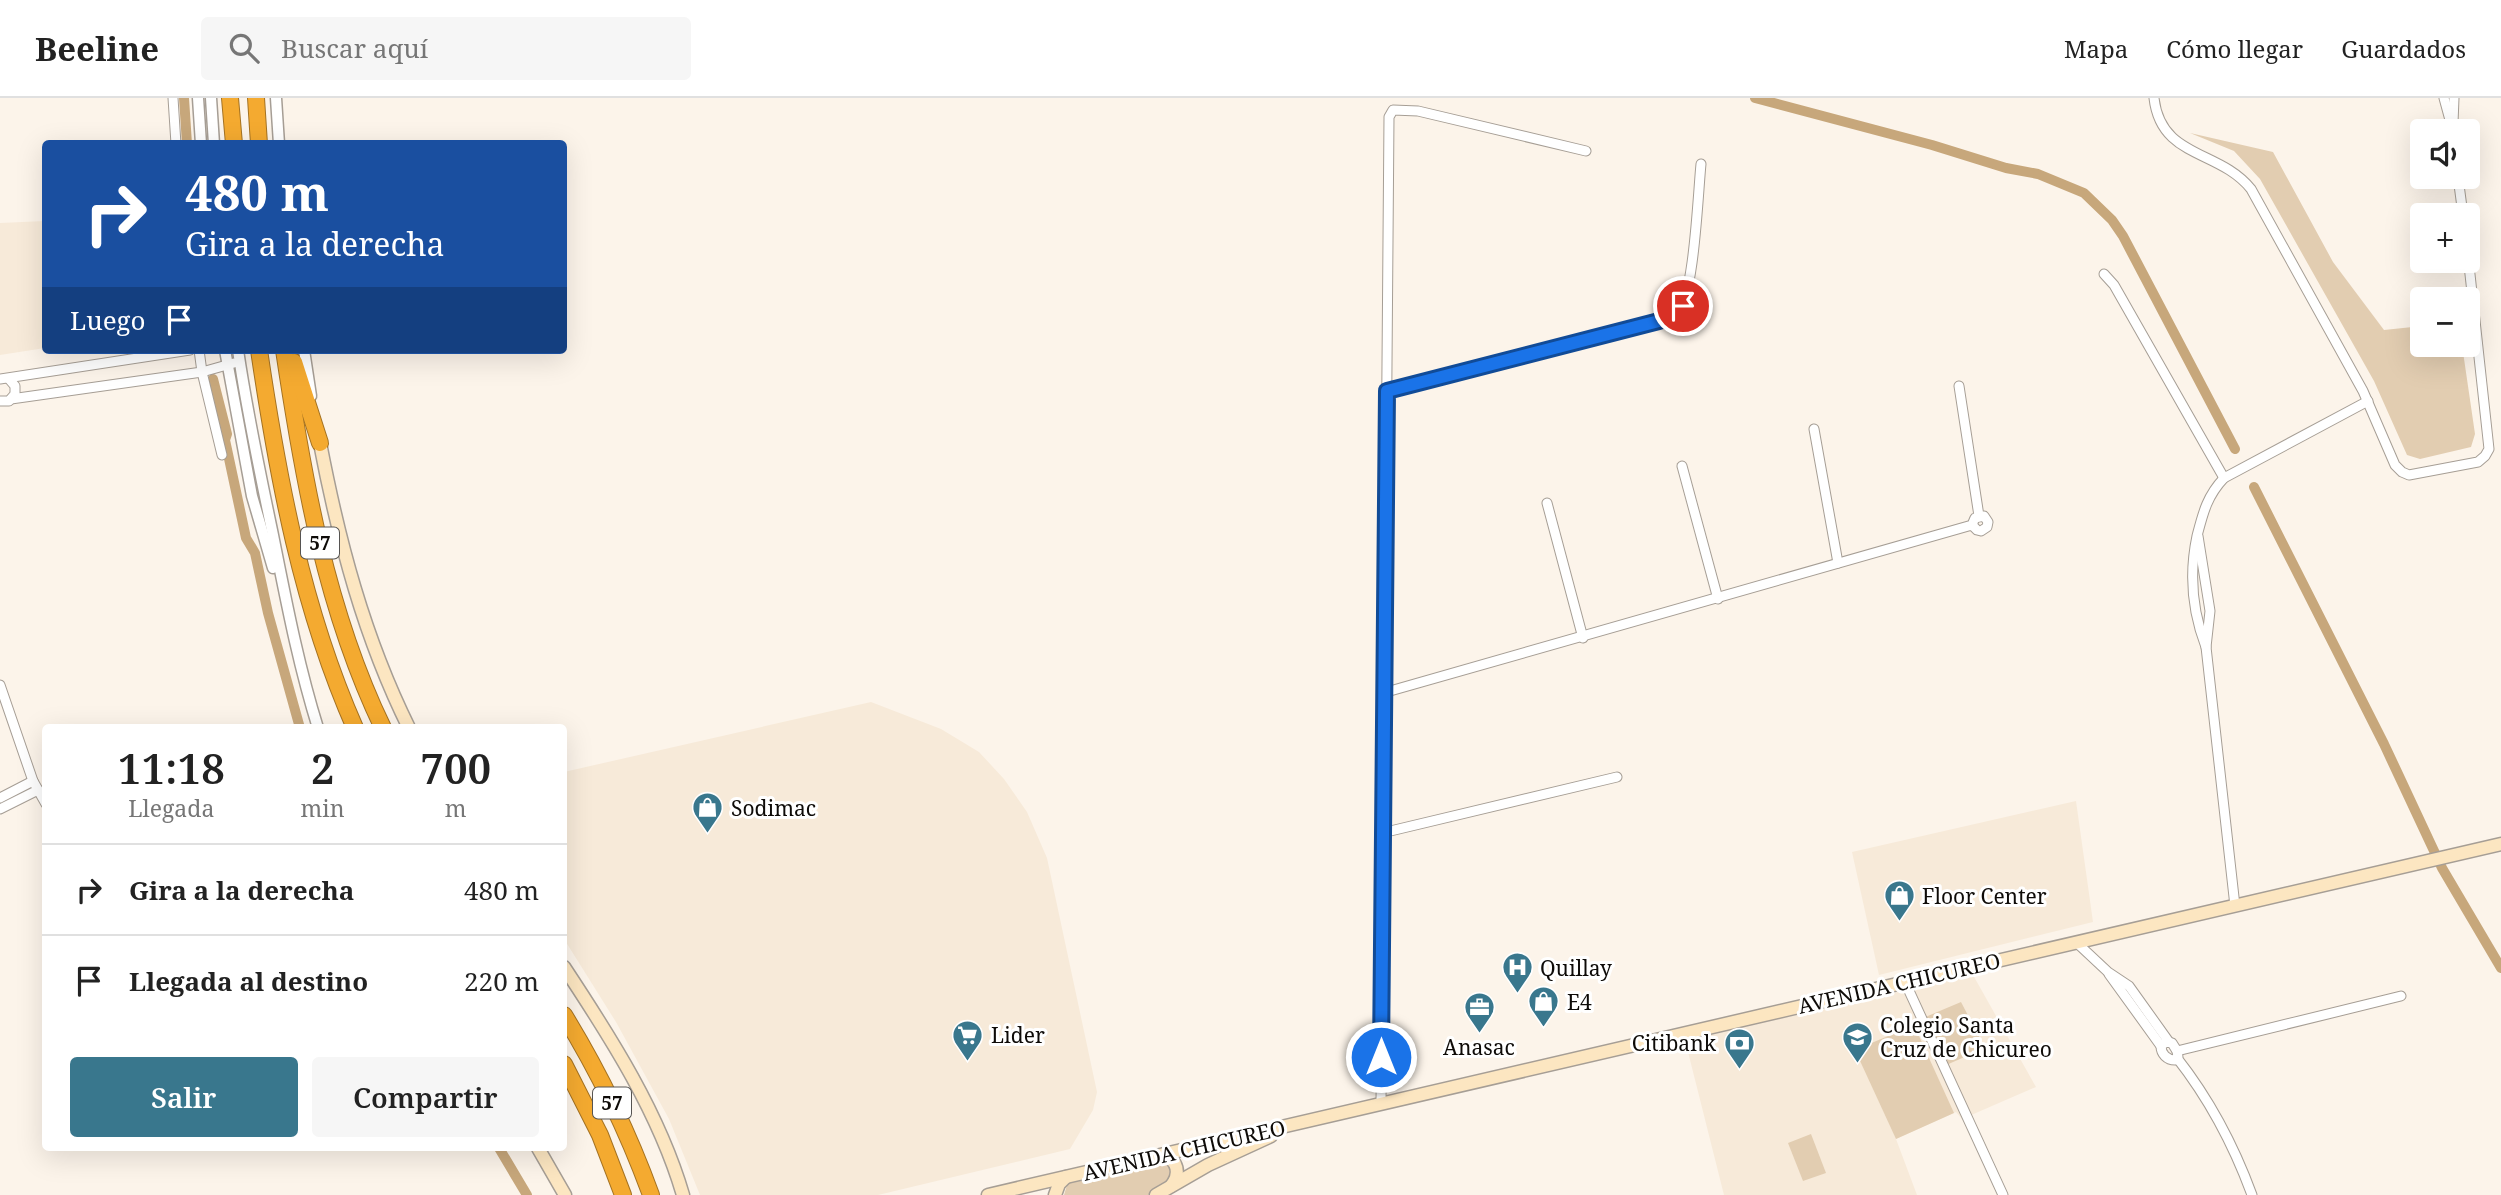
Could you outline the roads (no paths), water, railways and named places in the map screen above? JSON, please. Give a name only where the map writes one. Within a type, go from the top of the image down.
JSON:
[{"type":"highway","points":[[230,98],[234,140]]},
{"type":"highway","points":[[256,98],[259,140]]},
{"type":"highway","name":"57","points":[[259,354],[294,545],[315,622],[352,724]]},
{"type":"highway","name":"57","points":[[285,354],[327,574],[354,661],[381,724]]},
{"type":"highway","points":[[291,354],[320,443]]},
{"type":"highway","name":"57","points":[[567,1020],[618,1114],[650,1195]]},
{"type":"highway","name":"57","points":[[567,1070],[600,1135],[623,1195]]},
{"type":"main road","points":[[320,443],[340,537],[358,602],[384,674],[407,724]]},
{"type":"main road","name":"AVENIDA CHICUREO","points":[[988,1195],[2501,844]]},
{"type":"main road","points":[[567,972],[647,1105],[662,1136],[683,1195]]},
{"type":"main road","name":"AVENIDA CHICUREO","points":[[1156,1195],[1208,1165],[1298,1124]]},
{"type":"main road","points":[[540,1151],[565,1195]]},
{"type":"main road","points":[[1163,1155],[1173,1161],[1177,1168],[1177,1177],[1171,1186]]},
{"type":"main road","points":[[1055,1195],[1059,1184],[1067,1177]]},
{"type":"street","points":[[173,98],[176,140]]},
{"type":"street","points":[[198,98],[201,140]]},
{"type":"street","points":[[211,98],[214,140]]},
{"type":"street","points":[[275,98],[279,140]]},
{"type":"street","points":[[2154,98],[2161,123],[2175,142],[2233,171],[2251,189],[2368,401],[2395,465],[2405,474],[2417,475],[2478,462],[2489,449],[2470,273]]},
{"type":"street","points":[[2444,98],[2450,119]]},
{"type":"street","points":[[2453,119],[2454,98]]},
{"type":"street","points":[[1381,1103],[1390,113],[1397,110],[1418,111],[1586,151]]},
{"type":"street","points":[[1387,391],[1677,315],[1686,299],[1701,164]]},
{"type":"street","points":[[2104,274],[2114,285],[2224,478]]},
{"type":"street","points":[[2,379],[164,354]]},
{"type":"street","points":[[200,354],[222,455]]},
{"type":"street","points":[[226,354],[252,496],[268,554],[283,593]]},
{"type":"street","points":[[305,354],[320,443]]},
{"type":"street","points":[[0,401],[202,372],[228,365],[239,356],[283,593],[317,724]]},
{"type":"street","points":[[2,379],[16,388],[11,399]]},
{"type":"street","points":[[1959,386],[1979,516]]},
{"type":"street","points":[[2235,906],[2206,648],[2193,596],[2192,564],[2201,516],[2207,500],[2224,478],[2368,401]]},
{"type":"street","points":[[1814,429],[1838,563]]},
{"type":"street","points":[[1682,466],[1718,599]]},
{"type":"street","points":[[1547,503],[1583,638]]},
{"type":"street","points":[[1979,516],[1986,518],[1987,527],[1979,531],[1972,525],[1973,520],[1979,516]]},
{"type":"street","points":[[1383,693],[1972,525]]},
{"type":"street","points":[[2198,535],[2210,611],[2206,648]]},
{"type":"street","points":[[0,685],[42,797]]},
{"type":"street","points":[[1382,833],[1617,777]]},
{"type":"street","points":[[0,798],[36,786]]},
{"type":"street","points":[[0,809],[36,786]]},
{"type":"street","points":[[2077,943],[2108,972],[2165,1044],[2177,1055],[2221,1125],[2252,1195]]},
{"type":"street","points":[[1905,982],[2003,1195]]},
{"type":"street","points":[[2177,1055],[2401,996]]},
{"type":"waterway","points":[[184,98],[187,140]]},
{"type":"waterway","points":[[1755,98],[1932,145],[2006,168],[2038,174],[2084,193],[2112,220],[2123,236],[2235,449]]},
{"type":"waterway","points":[[213,379],[227,434],[225,440],[246,538],[255,553],[268,613],[299,724]]},
{"type":"waterway","points":[[2254,487],[2384,744],[2442,868],[2501,968]]},
{"type":"waterway","points":[[501,1151],[527,1195]]},
{"type":"place","name":"Sodimac","points":[[708,835]]},
{"type":"place","name":"Floor Center","points":[[1899,923]]},
{"type":"place","name":"Quillay","points":[[1517,995]]},
{"type":"place","name":"E4","points":[[1544,1029]]},
{"type":"place","name":"Anasac","points":[[1479,1034]]},
{"type":"place","name":"Lider","points":[[968,1062]]},
{"type":"place","name":"Colegio Santa Cruz de Chicureo","points":[[1857,1064]]},
{"type":"place","name":"Citibank","points":[[1739,1070]]}]
